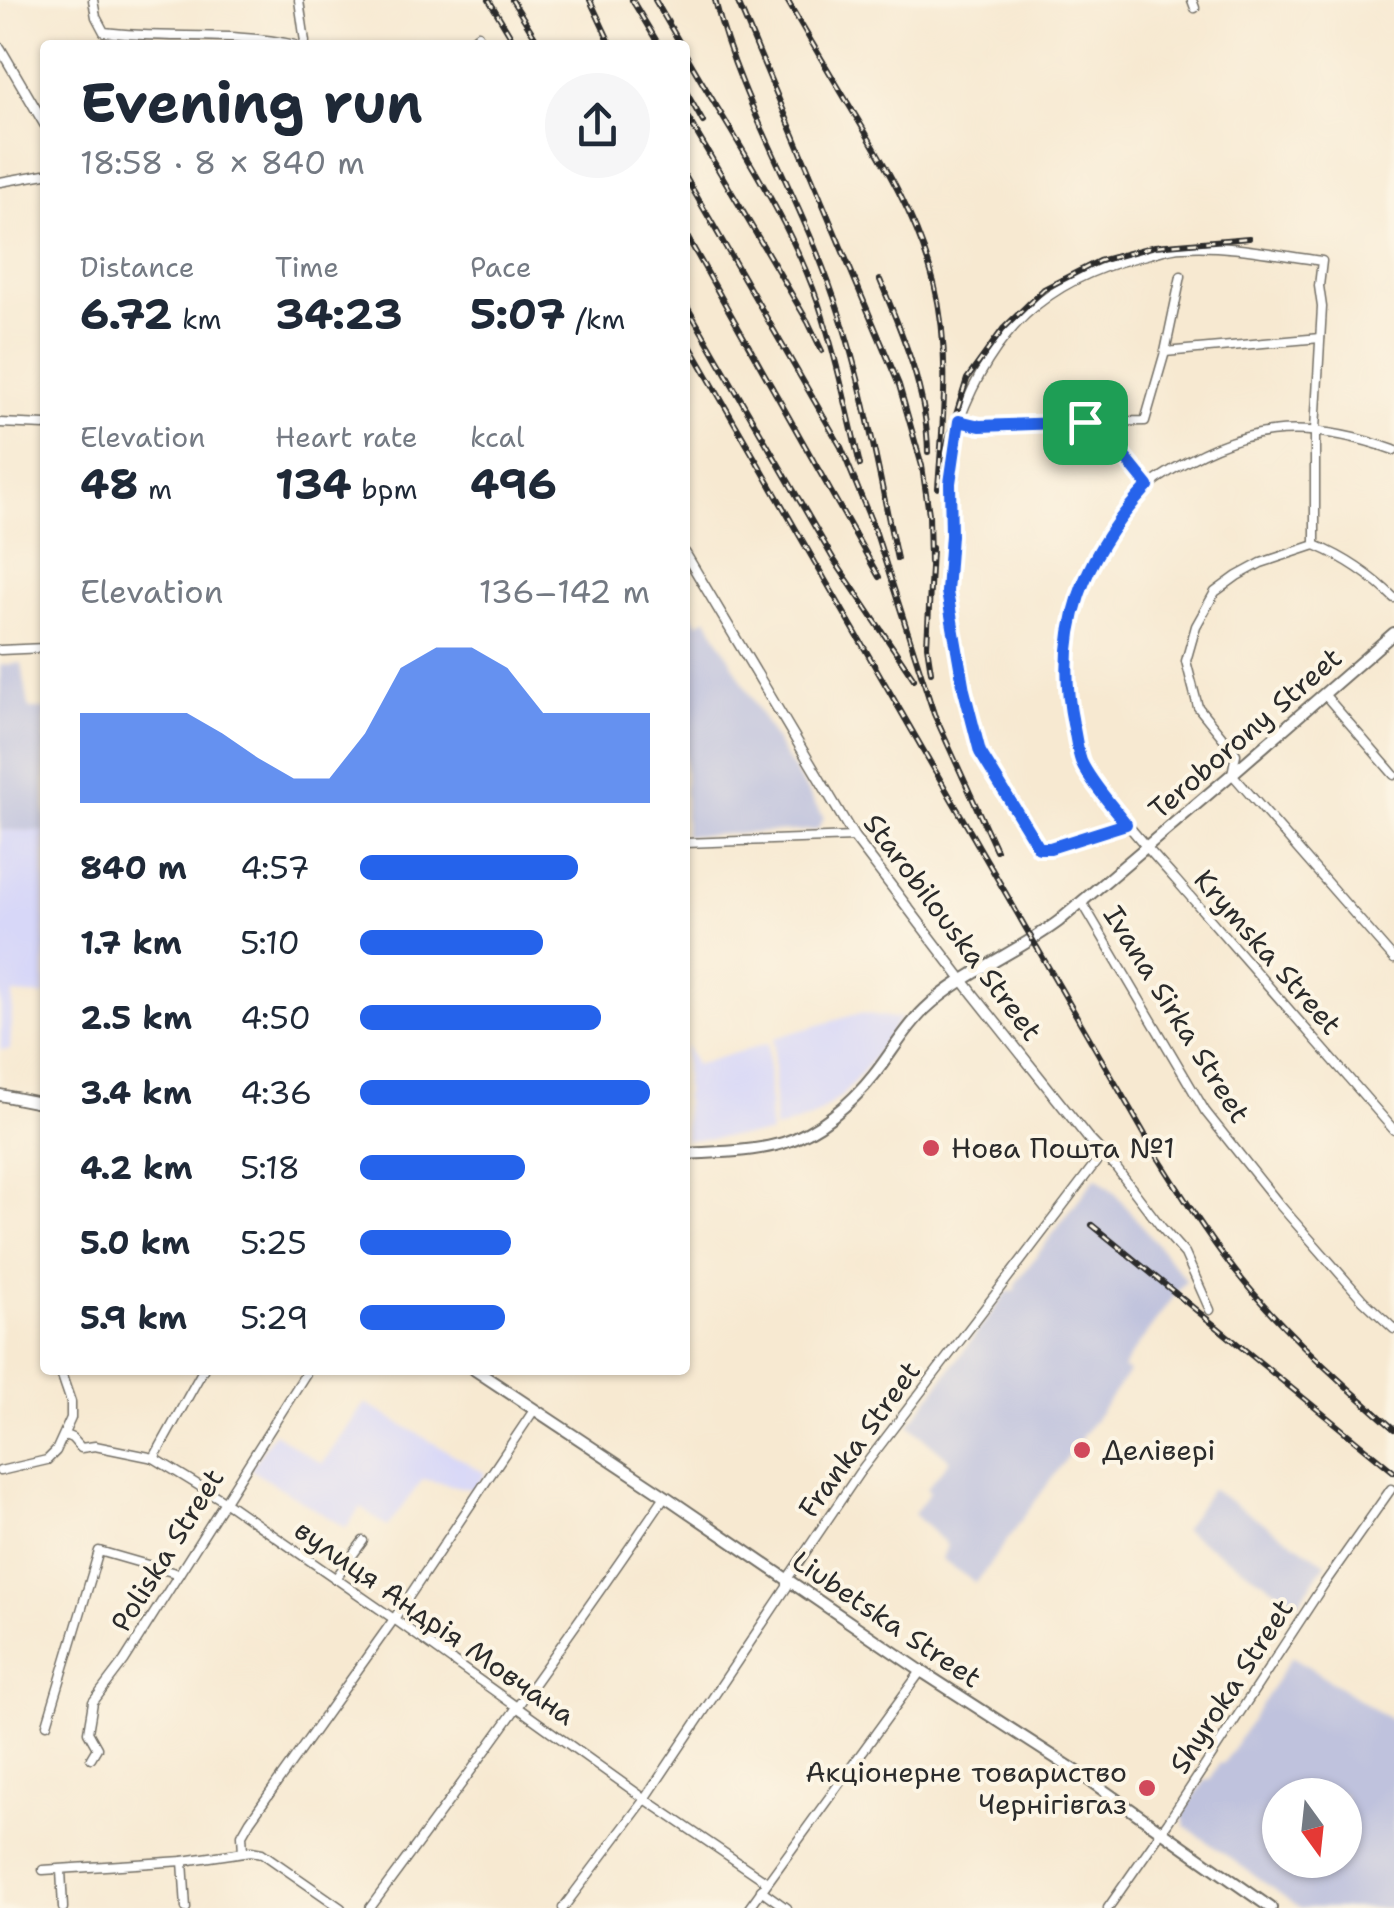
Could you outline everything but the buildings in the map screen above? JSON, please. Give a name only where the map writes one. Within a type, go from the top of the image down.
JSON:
[{"type":"main road","name":"Teroborony Street","points":[[690,1154],[786,1142],[826,1120],[860,1092],[926,1008],[1031,941],[1082,902],[1394,633]]},
{"type":"main road","points":[[0,1095],[40,1103]]},
{"type":"main road","name":"Liubetska Street","points":[[482,1375],[921,1672],[1076,1771],[1271,1908]]},
{"type":"street","points":[[92,0],[104,32],[270,40]]},
{"type":"street","points":[[299,0],[304,40]]},
{"type":"street","points":[[472,40],[478,35]]},
{"type":"street","points":[[0,48],[40,116]]},
{"type":"street","points":[[0,182],[40,175]]},
{"type":"street","points":[[1126,824],[1039,848],[980,752],[964,690],[947,592],[950,483],[959,421],[972,386],[1001,340],[1044,298],[1075,279],[1110,264],[1181,246],[1322,261],[1315,545]]},
{"type":"street","points":[[959,421],[980,426],[1145,420],[1181,276]]},
{"type":"street","points":[[1165,352],[1320,338]]},
{"type":"street","points":[[1085,422],[1119,450],[1148,486]]},
{"type":"street","points":[[0,423],[40,425]]},
{"type":"street","name":"Krymska Street","points":[[1394,450],[1316,430],[1280,430],[1238,439],[1204,452],[1148,486],[1127,508],[1095,556],[1075,605],[1067,643],[1068,700],[1082,763],[1126,824],[1394,1130]]},
{"type":"street","points":[[1394,598],[1372,576],[1315,545],[1261,562],[1214,592],[1196,626],[1186,661],[1198,707],[1236,754],[1232,774],[1394,960]]},
{"type":"street","name":"Starobilouska Street","points":[[690,561],[854,837],[964,982],[1185,1254],[1210,1310]]},
{"type":"street","points":[[0,650],[40,648]]},
{"type":"street","points":[[1324,694],[1394,775]]},
{"type":"street","points":[[690,843],[854,837]]},
{"type":"street","name":"Ivana Sirka Street","points":[[1082,902],[1206,1110],[1279,1204],[1362,1300],[1394,1329]]},
{"type":"street","name":"Franka Street","points":[[563,1908],[645,1799],[859,1473],[1103,1153]]},
{"type":"street","points":[[0,1471],[47,1460],[69,1436],[72,1402],[62,1375]]},
{"type":"street","points":[[154,1458],[200,1375]]},
{"type":"street","name":"Poliska Street","points":[[91,1758],[97,1748],[88,1732],[93,1702],[124,1661],[305,1375]]},
{"type":"street","points":[[243,1852],[242,1834],[250,1821],[394,1619],[534,1410]]},
{"type":"street","name":"вулиця Андрія Мовчана","points":[[69,1436],[80,1448],[95,1446],[154,1458],[224,1501],[645,1799],[764,1886],[786,1908]]},
{"type":"street","name":"Shyroka Street","points":[[1108,1908],[1391,1489]]},
{"type":"street","points":[[370,1908],[518,1708],[665,1496]]},
{"type":"street","points":[[336,1578],[362,1540]]},
{"type":"street","points":[[46,1724],[100,1551],[179,1574]]},
{"type":"street","points":[[749,1908],[921,1672]]},
{"type":"street","points":[[43,1870],[183,1861],[243,1852],[262,1854],[341,1908]]},
{"type":"street","points":[[183,1861],[186,1908]]},
{"type":"street","points":[[62,1870],[63,1908]]},
{"type":"shaded area","points":[[690,610],[697,623],[707,618],[783,754],[824,818],[817,830],[690,836]]},
{"type":"shaded area","points":[[22,663],[29,709],[40,709],[40,831],[0,830],[0,665]]},
{"type":"shaded area","points":[[0,830],[40,831],[40,996],[13,994],[10,1050],[0,1050]]},
{"type":"shaded area","points":[[860,1013],[902,1016],[843,1095],[813,1117],[774,1130],[774,1038]]},
{"type":"shaded area","points":[[768,1043],[770,1134],[690,1140],[690,1054],[695,1065]]},
{"type":"shaded area","points":[[1096,1177],[1115,1193],[1186,1280],[1128,1359],[1123,1369],[1129,1372],[976,1583],[942,1560],[947,1545],[914,1514],[930,1492],[927,1488],[950,1460],[909,1425],[1007,1292],[1016,1291],[1019,1279]]},
{"type":"shaded area","points":[[365,1403],[485,1473],[475,1490],[423,1479],[387,1527],[361,1507],[346,1528],[250,1469],[274,1433],[322,1464]]},
{"type":"shaded area","points":[[1211,1489],[1326,1563],[1298,1603],[1183,1530]]},
{"type":"shaded area","points":[[1292,1656],[1394,1722],[1394,1908],[1300,1908],[1185,1826],[1183,1812],[1219,1764],[1224,1763]]},
{"type":"railway","points":[[489,0],[513,40]]},
{"type":"railway","points":[[512,0],[537,40]]},
{"type":"railway","points":[[590,0],[609,40]]},
{"type":"railway","points":[[632,0],[656,40]]},
{"type":"railway","points":[[655,0],[678,40]]},
{"type":"railway","points":[[715,0],[737,69],[837,305],[866,413],[897,559]]},
{"type":"railway","points":[[737,0],[899,385],[922,466],[930,562]]},
{"type":"railway","points":[[787,0],[887,169],[927,259],[939,309],[944,360],[938,488],[967,379],[1003,329],[1044,289],[1099,261],[1155,246],[1249,238]]},
{"type":"railway","points":[[690,62],[774,205],[805,269],[830,342],[860,465]]},
{"type":"railway","points":[[690,99],[703,122]]},
{"type":"railway","points":[[690,121],[822,351]]},
{"type":"railway","points":[[690,185],[841,447],[876,533],[934,714],[996,850]]},
{"type":"railway","points":[[690,242],[879,577]]},
{"type":"railway","points":[[880,280],[918,386],[928,452]]},
{"type":"railway","points":[[690,312],[834,560],[914,679]]},
{"type":"railway","points":[[690,346],[1180,1192],[1266,1307],[1394,1429]]},
{"type":"railway","points":[[931,672],[927,646],[932,548]]},
{"type":"railway","points":[[1092,1225],[1394,1472]]},
{"type":"place","name":"Нова Пошта №1","points":[[931,1148]]},
{"type":"place","name":"Делівері","points":[[1082,1450]]},
{"type":"place","name":"Акціонерне товариство Чернігівгаз","points":[[1147,1788]]},
{"type":"route","points":[[959,421],[980,426],[1085,422],[1119,450],[1148,486],[1127,508],[1095,556],[1075,605],[1067,643],[1068,700],[1082,763],[1126,824],[1039,848],[980,752],[964,690],[947,592],[950,483],[959,421]]}]
